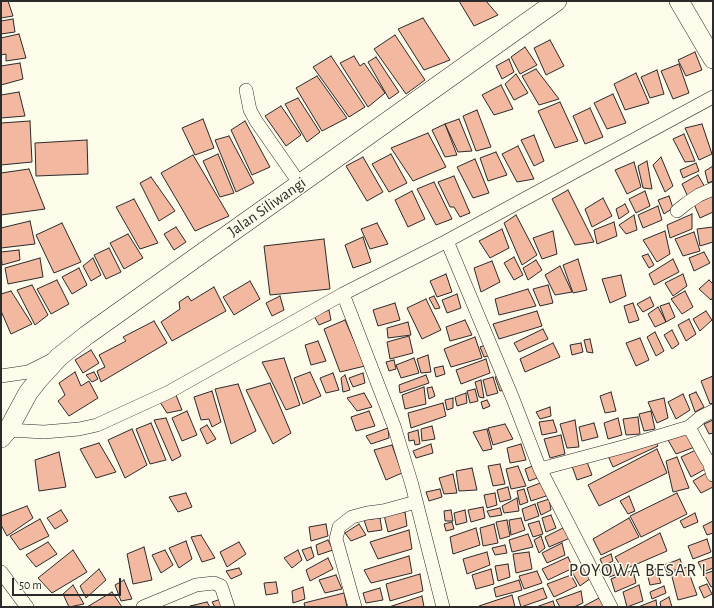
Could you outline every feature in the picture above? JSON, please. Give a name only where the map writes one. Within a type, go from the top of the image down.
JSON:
[{"type":"main road","name":"Jalan Siliwangi","points":[[4,434],[28,393],[41,376],[59,357],[87,335],[557,1]]},
{"type":"main road","points":[[679,1],[713,59]]},
{"type":"street","points":[[246,90],[250,110],[256,121],[300,184]]},
{"type":"street","points":[[4,434],[79,429],[97,425],[169,392],[344,294],[447,241],[713,97]]},
{"type":"street","points":[[676,212],[699,195],[713,189]]},
{"type":"street","points":[[447,241],[515,404],[540,469],[611,607]]},
{"type":"street","points":[[344,294],[394,426],[416,502],[443,607]]},
{"type":"street","points":[[1,376],[28,372],[59,357]]},
{"type":"street","points":[[540,469],[630,445],[689,427],[701,417],[713,411]]},
{"type":"street","points":[[689,427],[707,460],[711,462],[713,475]]},
{"type":"street","points":[[355,607],[336,539],[339,527],[352,517],[383,511],[416,502]]},
{"type":"street","points":[[1,572],[27,607]]},
{"type":"street","points":[[144,607],[196,585],[214,583],[221,586],[228,607]]},
{"type":"building","points":[[1,1],[8,1],[13,16],[1,18]]},
{"type":"building","points":[[459,1],[486,1],[498,15],[474,26]]},
{"type":"building","points":[[423,18],[450,60],[424,70],[398,29]]},
{"type":"building","points":[[13,19],[15,32],[1,34],[1,21]]},
{"type":"building","points":[[19,34],[26,58],[6,61],[6,54],[1,55],[1,38]]},
{"type":"building","points":[[395,35],[425,80],[406,94],[374,49]]},
{"type":"building","points":[[550,40],[564,66],[546,75],[534,48]]},
{"type":"building","points":[[525,47],[537,65],[520,74],[511,57]]},
{"type":"building","points":[[695,52],[702,70],[686,76],[678,60]]},
{"type":"building","points":[[331,56],[365,107],[349,117],[313,67]]},
{"type":"building","points":[[354,56],[360,66],[364,63],[385,93],[368,107],[340,63]]},
{"type":"building","points":[[376,57],[399,92],[389,99],[368,62]]},
{"type":"building","points":[[509,59],[514,72],[502,79],[496,66]]},
{"type":"building","points":[[20,63],[23,79],[1,85],[1,66]]},
{"type":"building","points":[[679,64],[689,93],[673,99],[661,71]]},
{"type":"building","points":[[536,69],[559,99],[539,105],[522,76]]},
{"type":"building","points":[[657,70],[664,94],[650,98],[641,77]]},
{"type":"building","points":[[636,73],[649,103],[625,110],[614,84]]},
{"type":"building","points":[[516,74],[528,93],[514,100],[505,84]]},
{"type":"building","points":[[317,76],[347,118],[322,131],[296,88]]},
{"type":"building","points":[[501,85],[513,109],[494,115],[482,95]]},
{"type":"building","points":[[19,92],[25,116],[1,118],[1,95]]},
{"type":"building","points":[[613,94],[626,123],[607,129],[594,103]]},
{"type":"building","points":[[298,98],[320,132],[307,142],[285,104]]},
{"type":"building","points":[[560,102],[578,141],[555,148],[538,111]]},
{"type":"building","points":[[281,106],[301,135],[286,146],[265,116]]},
{"type":"building","points":[[590,108],[603,137],[585,144],[573,116]]},
{"type":"building","points":[[477,110],[491,147],[476,151],[463,116]]},
{"type":"building","points":[[203,119],[214,148],[195,155],[182,128]]},
{"type":"building","points":[[459,119],[472,151],[458,152],[445,124]]},
{"type":"building","points":[[30,121],[32,162],[1,165],[1,123]]},
{"type":"building","points":[[245,121],[270,167],[252,175],[231,130]]},
{"type":"building","points":[[445,124],[457,155],[445,157],[432,130]]},
{"type":"building","points":[[702,124],[712,154],[699,160],[685,128]]},
{"type":"building","points":[[428,133],[446,167],[413,181],[391,148]]},
{"type":"building","points":[[684,134],[695,161],[685,162],[673,139]]},
{"type":"building","points":[[534,135],[544,161],[534,166],[521,140]]},
{"type":"building","points":[[229,136],[254,183],[236,192],[215,140]]},
{"type":"building","points":[[87,140],[88,174],[36,176],[35,143]]},
{"type":"building","points":[[518,146],[534,179],[517,182],[502,154]]},
{"type":"building","points":[[496,152],[507,175],[488,181],[480,158]]},
{"type":"building","points":[[218,154],[234,193],[220,197],[203,161]]},
{"type":"building","points":[[391,154],[407,183],[389,192],[372,164]]},
{"type":"building","points":[[193,155],[229,216],[195,231],[161,173]]},
{"type":"building","points":[[363,157],[383,192],[367,201],[346,166]]},
{"type":"building","points":[[661,157],[673,186],[665,192],[653,165]]},
{"type":"building","points":[[475,159],[489,193],[473,198],[457,167]]},
{"type":"building","points":[[647,161],[652,189],[643,188],[638,166]]},
{"type":"building","points":[[634,162],[641,187],[627,194],[615,170]]},
{"type":"building","points":[[696,163],[699,171],[683,178],[680,170]]},
{"type":"building","points":[[713,166],[713,181],[708,183],[705,171]]},
{"type":"building","points":[[29,169],[45,209],[1,215],[1,173]]},
{"type":"building","points":[[698,175],[706,189],[688,197],[682,184]]},
{"type":"building","points":[[454,176],[470,213],[460,217],[454,207],[450,207],[438,182]]},
{"type":"building","points":[[151,177],[175,211],[159,221],[140,183]]},
{"type":"building","points":[[434,182],[452,219],[436,225],[417,189]]},
{"type":"building","points":[[568,190],[594,242],[575,245],[552,199]]},
{"type":"building","points":[[412,191],[425,219],[408,227],[395,200]]},
{"type":"building","points":[[645,191],[650,206],[636,213],[629,199]]},
{"type":"building","points":[[669,196],[673,208],[664,214],[658,200]]},
{"type":"building","points":[[713,196],[713,212],[700,218],[694,204]]},
{"type":"building","points":[[603,198],[612,216],[592,227],[585,209]]},
{"type":"building","points":[[134,199],[158,243],[140,249],[116,207]]},
{"type":"building","points":[[625,204],[629,212],[619,219],[616,209]]},
{"type":"building","points":[[658,206],[662,220],[643,228],[638,215]]},
{"type":"building","points":[[692,214],[692,229],[670,238],[667,225]]},
{"type":"building","points":[[516,215],[537,255],[522,265],[504,223]]},
{"type":"building","points":[[634,215],[637,230],[626,234],[619,225]]},
{"type":"building","points":[[30,221],[35,244],[1,248],[1,228]]},
{"type":"building","points":[[614,222],[617,236],[597,244],[594,230]]},
{"type":"building","points":[[62,223],[81,262],[54,273],[36,235]]},
{"type":"building","points":[[377,223],[388,244],[370,249],[361,229]]},
{"type":"building","points":[[176,227],[186,242],[174,250],[164,234]]},
{"type":"building","points":[[713,227],[713,242],[700,246],[697,229]]},
{"type":"building","points":[[502,229],[509,248],[490,258],[479,241]]},
{"type":"building","points":[[553,231],[557,254],[542,259],[533,238]]},
{"type":"building","points":[[665,231],[670,254],[657,262],[643,240]]},
{"type":"building","points":[[694,232],[700,251],[683,256],[675,239]]},
{"type":"building","points":[[128,234],[143,258],[124,269],[110,243]]},
{"type":"building","points":[[363,237],[371,262],[353,268],[345,245]]},
{"type":"building","points":[[324,239],[330,289],[270,295],[264,246]]},
{"type":"building","points":[[109,248],[121,272],[106,279],[94,255]]},
{"type":"building","points":[[19,250],[20,260],[2,265],[1,252]]},
{"type":"building","points":[[704,252],[710,263],[694,271],[689,258]]},
{"type":"building","points":[[648,254],[654,265],[649,268],[642,256]]},
{"type":"building","points":[[514,257],[523,275],[514,280],[504,263]]},
{"type":"building","points":[[40,258],[43,277],[8,284],[5,268]]},
{"type":"building","points":[[93,258],[101,275],[91,281],[83,266]]},
{"type":"building","points":[[578,259],[587,290],[573,293],[563,265]]},
{"type":"building","points":[[673,259],[679,272],[654,285],[649,274]]},
{"type":"building","points":[[536,260],[542,270],[528,280],[523,268]]},
{"type":"building","points":[[492,261],[500,282],[481,292],[474,268]]},
{"type":"building","points":[[560,266],[572,292],[555,295],[545,275]]},
{"type":"building","points":[[79,268],[87,285],[72,294],[62,277]]},
{"type":"building","points":[[446,274],[452,292],[437,297],[430,281]]},
{"type":"building","points":[[683,274],[687,286],[673,296],[665,283]]},
{"type":"building","points":[[621,275],[626,296],[610,303],[602,279]]},
{"type":"building","points":[[57,280],[69,304],[51,314],[37,289]]},
{"type":"building","points":[[709,280],[713,284],[713,297],[711,300],[699,289]]},
{"type":"building","points":[[250,281],[260,299],[234,315],[223,297]]},
{"type":"building","points":[[32,285],[48,315],[35,325],[17,290]]},
{"type":"building","points":[[548,285],[553,303],[540,306],[533,289]]},
{"type":"building","points":[[214,287],[226,311],[172,341],[161,322],[180,309],[179,302],[188,296],[191,301]]},
{"type":"building","points":[[528,289],[536,306],[499,315],[495,299]]},
{"type":"building","points":[[11,291],[32,324],[11,334],[1,311],[1,294]]},
{"type":"building","points":[[685,291],[693,307],[682,314],[671,299]]},
{"type":"building","points":[[457,294],[461,308],[447,313],[442,300]]},
{"type":"building","points":[[280,296],[284,310],[272,316],[266,303]]},
{"type":"building","points":[[434,296],[440,308],[435,309],[429,298]]},
{"type":"building","points":[[650,297],[654,306],[643,312],[637,304]]},
{"type":"building","points":[[426,299],[441,330],[422,339],[407,308]]},
{"type":"building","points":[[395,303],[400,320],[378,326],[373,310]]},
{"type":"building","points":[[633,303],[639,320],[629,323],[624,306]]},
{"type":"building","points":[[669,303],[675,317],[666,322],[660,306]]},
{"type":"building","points":[[658,307],[666,322],[655,327],[648,314]]},
{"type":"building","points":[[329,310],[331,320],[319,325],[314,316]]},
{"type":"building","points":[[537,311],[542,326],[499,339],[493,324]]},
{"type":"building","points":[[706,311],[712,320],[700,331],[693,319]]},
{"type":"building","points":[[689,319],[696,334],[686,341],[678,325]]},
{"type":"building","points":[[345,320],[365,366],[340,372],[324,329]]},
{"type":"building","points":[[465,320],[472,335],[450,341],[446,327]]},
{"type":"building","points":[[154,321],[167,343],[101,382],[97,371],[105,367],[99,355],[126,341],[123,337]]},
{"type":"building","points":[[408,322],[411,335],[388,338],[387,328]]},
{"type":"building","points":[[543,329],[548,339],[519,352],[514,343]]},
{"type":"building","points":[[672,330],[679,344],[672,349],[664,335]]},
{"type":"building","points":[[655,332],[664,351],[656,356],[647,337]]},
{"type":"building","points":[[409,336],[413,353],[390,359],[387,342]]},
{"type":"building","points":[[475,337],[482,358],[451,367],[444,349]]},
{"type":"building","points":[[640,338],[649,360],[636,366],[626,343]]},
{"type":"building","points":[[590,339],[593,353],[587,352],[584,340]]},
{"type":"building","points":[[318,341],[326,361],[311,365],[305,345]]},
{"type":"building","points":[[553,343],[560,357],[525,372],[520,359]]},
{"type":"building","points":[[581,343],[583,352],[572,355],[570,345]]},
{"type":"building","points":[[488,344],[492,355],[484,357],[480,347]]},
{"type":"building","points":[[91,350],[99,363],[83,373],[75,360]]},
{"type":"building","points":[[428,355],[431,372],[421,373],[417,359]]},
{"type":"building","points":[[284,358],[300,405],[286,410],[262,362]]},
{"type":"building","points":[[414,358],[419,373],[401,378],[396,365]]},
{"type":"building","points":[[486,359],[490,373],[461,384],[456,370]]},
{"type":"building","points":[[394,360],[396,369],[389,371],[386,362]]},
{"type":"building","points":[[443,366],[445,374],[436,377],[434,368]]},
{"type":"building","points":[[75,372],[81,386],[89,381],[98,398],[69,416],[58,401],[65,395],[59,383]]},
{"type":"building","points":[[94,372],[98,379],[92,382],[86,375]]},
{"type":"building","points":[[310,372],[321,396],[303,404],[294,378]]},
{"type":"building","points":[[333,373],[339,390],[326,393],[320,378]]},
{"type":"building","points":[[363,373],[365,383],[353,387],[349,378]]},
{"type":"building","points":[[345,375],[350,390],[343,392],[341,378]]},
{"type":"building","points":[[426,375],[429,383],[400,393],[399,385]]},
{"type":"building","points":[[500,376],[505,390],[500,391],[495,377]]},
{"type":"building","points":[[713,376],[713,403],[710,404],[701,381]]},
{"type":"building","points":[[493,377],[498,393],[487,396],[483,380]]},
{"type":"building","points":[[481,380],[484,398],[479,397],[475,382]]},
{"type":"building","points":[[270,383],[291,433],[273,444],[246,390]]},
{"type":"building","points":[[238,384],[256,431],[231,444],[215,389]]},
{"type":"building","points":[[424,387],[426,404],[405,409],[402,395]]},
{"type":"building","points":[[432,387],[435,396],[429,399],[427,388]]},
{"type":"building","points":[[475,389],[478,401],[470,403],[467,391]]},
{"type":"building","points":[[212,391],[221,422],[212,427],[209,419],[201,420],[194,397]]},
{"type":"building","points":[[611,392],[616,411],[605,413],[600,396]]},
{"type":"building","points":[[696,392],[704,407],[695,412],[689,395]]},
{"type":"building","points":[[364,393],[372,407],[357,411],[347,398]]},
{"type":"building","points":[[466,393],[467,403],[457,406],[455,397]]},
{"type":"building","points":[[683,394],[690,410],[676,419],[668,402]]},
{"type":"building","points":[[176,395],[182,410],[167,413],[160,402]]},
{"type":"building","points":[[453,398],[453,408],[447,410],[445,400]]},
{"type":"building","points":[[664,398],[668,418],[657,423],[648,402]]},
{"type":"building","points":[[487,400],[490,406],[483,409],[481,402]]},
{"type":"building","points":[[443,403],[446,416],[411,428],[408,413]]},
{"type":"building","points":[[550,407],[551,416],[540,419],[536,412]]},
{"type":"building","points":[[187,411],[197,435],[182,441],[172,418]]},
{"type":"building","points":[[369,411],[375,426],[356,431],[351,417]]},
{"type":"building","points":[[651,411],[655,429],[644,431],[639,414]]},
{"type":"building","points":[[638,417],[640,434],[626,435],[623,419]]},
{"type":"building","points":[[166,418],[181,456],[172,461],[154,420]]},
{"type":"building","points":[[618,418],[622,435],[608,439],[604,423]]},
{"type":"building","points":[[553,420],[557,432],[542,435],[539,422]]},
{"type":"building","points":[[575,420],[579,447],[567,448],[560,424]]},
{"type":"building","points":[[713,420],[713,433],[709,434],[704,424]]},
{"type":"building","points":[[151,423],[166,460],[150,464],[136,429]]},
{"type":"building","points":[[594,423],[598,437],[582,441],[579,427]]},
{"type":"building","points":[[505,424],[513,439],[493,445],[488,428]]},
{"type":"building","points":[[207,425],[216,439],[207,444],[200,429]]},
{"type":"building","points":[[432,426],[435,439],[422,441],[421,429]]},
{"type":"building","points":[[388,428],[389,438],[371,444],[366,436]]},
{"type":"building","points":[[132,429],[147,465],[125,478],[108,440]]},
{"type":"building","points":[[487,429],[492,449],[483,451],[473,432]]},
{"type":"building","points":[[418,430],[420,444],[415,445],[414,440],[409,441],[408,433]]},
{"type":"building","points":[[688,433],[695,447],[676,454],[668,440]]},
{"type":"building","points":[[561,435],[565,454],[550,458],[544,439]]},
{"type":"building","points":[[655,441],[658,446],[613,467],[608,456]]},
{"type":"building","points":[[99,443],[116,472],[96,478],[80,449]]},
{"type":"building","points":[[431,444],[433,453],[416,458],[413,451]]},
{"type":"building","points":[[521,444],[526,460],[510,463],[507,448]]},
{"type":"building","points":[[392,445],[402,473],[386,480],[374,450]]},
{"type":"building","points":[[657,449],[667,473],[599,506],[588,485]]},
{"type":"building","points":[[698,449],[707,468],[691,477],[681,457]]},
{"type":"building","points":[[59,452],[66,487],[39,491],[35,460]]},
{"type":"building","points":[[677,457],[689,488],[673,492],[666,461]]},
{"type":"building","points":[[587,462],[592,475],[577,480],[572,466]]},
{"type":"building","points":[[500,464],[505,484],[493,486],[488,466]]},
{"type":"building","points":[[535,465],[540,477],[529,481],[525,469]]},
{"type":"building","points":[[518,466],[526,486],[511,489],[506,469]]},
{"type":"building","points":[[472,468],[477,490],[459,491],[456,471]]},
{"type":"building","points":[[708,472],[713,482],[713,487],[701,493],[693,481]]},
{"type":"building","points":[[453,474],[457,493],[444,494],[439,478]]},
{"type":"building","points":[[543,482],[549,495],[531,501],[527,488]]},
{"type":"building","points":[[508,487],[511,499],[500,502],[497,490]]},
{"type":"building","points":[[440,489],[442,497],[429,501],[426,492]]},
{"type":"building","points":[[524,489],[528,502],[520,505],[517,491]]},
{"type":"building","points":[[186,493],[192,507],[178,512],[169,497]]},
{"type":"building","points":[[495,493],[497,505],[487,508],[484,495]]},
{"type":"building","points":[[677,493],[687,514],[641,537],[630,516]]},
{"type":"building","points":[[629,496],[635,511],[628,514],[620,501]]},
{"type":"building","points":[[517,498],[519,511],[504,513],[502,506]]},
{"type":"building","points":[[549,499],[551,510],[541,515],[537,503]]},
{"type":"building","points":[[535,504],[539,516],[525,521],[522,509]]},
{"type":"building","points":[[27,506],[33,518],[7,536],[1,525],[1,516]]},
{"type":"building","points":[[483,507],[485,518],[471,522],[468,510]]},
{"type":"building","points":[[500,508],[502,515],[490,517],[487,511]]},
{"type":"building","points":[[61,510],[68,521],[55,529],[47,518]]},
{"type":"building","points":[[451,510],[453,521],[445,521],[444,511]]},
{"type":"building","points":[[465,510],[467,522],[456,525],[454,513]]},
{"type":"building","points":[[405,512],[407,526],[388,532],[384,515]]},
{"type":"building","points":[[695,513],[698,522],[684,528],[680,521]]},
{"type":"building","points":[[551,515],[556,528],[546,532],[542,518]]},
{"type":"building","points":[[380,518],[382,530],[368,532],[364,520]]},
{"type":"building","points":[[521,518],[525,530],[511,535],[509,520]]},
{"type":"building","points":[[629,518],[639,537],[601,555],[593,539]]},
{"type":"building","points":[[40,519],[49,536],[20,550],[10,536]]},
{"type":"building","points":[[507,520],[510,536],[500,539],[496,522]]},
{"type":"building","points":[[539,521],[543,534],[533,537],[528,524]]},
{"type":"building","points":[[713,521],[713,533],[707,535],[703,526]]},
{"type":"building","points":[[452,522],[454,529],[446,531],[444,524]]},
{"type":"building","points":[[326,524],[328,536],[311,541],[309,527]]},
{"type":"building","points":[[359,524],[366,535],[351,541],[345,533]]},
{"type":"building","points":[[494,524],[498,543],[483,546],[480,528]]},
{"type":"building","points":[[565,527],[570,538],[549,547],[545,537]]},
{"type":"building","points":[[476,528],[480,545],[453,554],[450,537]]},
{"type":"building","points":[[409,530],[412,549],[378,559],[370,542]]},
{"type":"building","points":[[660,533],[667,551],[623,570],[615,557]]},
{"type":"building","points":[[528,534],[533,547],[512,552],[509,540]]},
{"type":"building","points":[[201,535],[215,558],[202,562],[191,537]]},
{"type":"building","points":[[541,536],[545,548],[539,553],[534,540]]},
{"type":"building","points":[[707,539],[711,552],[693,559],[688,546]]},
{"type":"building","points":[[328,540],[333,550],[318,555],[316,545]]},
{"type":"building","points":[[186,541],[192,559],[179,568],[169,548]]},
{"type":"building","points":[[48,542],[57,554],[36,567],[26,555]]},
{"type":"building","points":[[239,542],[246,554],[227,567],[220,552]]},
{"type":"building","points":[[562,543],[565,555],[547,563],[542,553]]},
{"type":"building","points":[[505,545],[507,553],[495,555],[492,548]]},
{"type":"building","points":[[144,547],[152,580],[133,584],[127,554]]},
{"type":"building","points":[[311,547],[314,557],[307,561],[302,550]]},
{"type":"building","points":[[73,550],[87,572],[52,593],[38,578]]},
{"type":"building","points":[[165,550],[173,565],[161,573],[152,555]]},
{"type":"building","points":[[298,550],[302,560],[292,568],[284,558]]},
{"type":"building","points":[[487,552],[490,565],[467,574],[463,559]]},
{"type":"building","points":[[529,552],[532,569],[516,573],[513,554]]},
{"type":"building","points":[[611,554],[613,561],[603,566],[600,559]]},
{"type":"building","points":[[409,556],[412,573],[371,583],[364,570]]},
{"type":"building","points":[[568,557],[573,568],[548,580],[542,569]]},
{"type":"building","points":[[713,557],[713,568],[703,572],[698,562]]},
{"type":"building","points":[[328,558],[333,569],[310,581],[306,570]]},
{"type":"building","points":[[680,559],[683,567],[667,573],[664,565]]},
{"type":"building","points":[[615,563],[618,574],[609,577],[606,567]]},
{"type":"building","points":[[508,564],[510,577],[498,581],[495,566]]},
{"type":"building","points":[[584,566],[591,578],[580,586],[572,572]]},
{"type":"building","points":[[687,567],[697,595],[678,600],[671,573]]},
{"type":"building","points":[[239,568],[242,574],[231,579],[226,571]]},
{"type":"building","points":[[99,569],[106,580],[86,598],[80,586]]},
{"type":"building","points":[[491,569],[494,584],[476,589],[472,575]]},
{"type":"building","points":[[656,569],[661,583],[650,585],[647,573]]},
{"type":"building","points":[[633,570],[636,583],[615,592],[611,579]]},
{"type":"building","points":[[537,571],[542,583],[524,589],[519,576]]},
{"type":"building","points":[[713,571],[713,586],[711,587],[704,574]]},
{"type":"building","points":[[420,574],[423,591],[390,601],[386,584]]},
{"type":"building","points":[[336,575],[342,589],[325,593],[319,580]]},
{"type":"building","points":[[571,575],[577,586],[554,597],[547,584]]},
{"type":"building","points":[[124,580],[132,599],[121,601],[115,585]]},
{"type":"building","points":[[519,580],[522,590],[496,597],[494,588]]},
{"type":"building","points":[[276,582],[278,593],[266,595],[264,583]]},
{"type":"building","points":[[707,584],[712,594],[704,598],[699,587]]},
{"type":"building","points":[[73,585],[84,604],[69,607],[63,594]]},
{"type":"building","points":[[639,585],[643,601],[627,607],[623,592]]},
{"type":"building","points":[[664,586],[666,593],[652,599],[650,592]]},
{"type":"building","points":[[303,587],[305,599],[293,603],[292,591]]},
{"type":"building","points":[[380,588],[383,600],[366,603],[363,593]]},
{"type":"building","points":[[543,588],[547,598],[521,607],[518,597]]},
{"type":"building","points":[[581,591],[583,603],[574,607],[560,607],[556,600]]},
{"type":"building","points":[[112,592],[122,607],[87,607]]},
{"type":"building","points":[[344,593],[347,607],[305,607],[304,603]]},
{"type":"building","points":[[512,595],[515,607],[479,606]]},
{"type":"building","points":[[422,596],[424,607],[389,607]]},
{"type":"building","points":[[601,597],[606,607],[582,607]]},
{"type":"building","points":[[669,597],[672,607],[661,607],[660,602]]},
{"type":"building","points":[[221,599],[224,607],[215,607],[212,602]]},
{"type":"building","points":[[656,600],[657,607],[638,607]]},
{"type":"building","points":[[553,601],[555,607],[536,607]]},
{"type":"building","points":[[207,602],[210,607],[190,606]]},
{"type":"district","name":"POYOWA BESAR I","points":[[638,571]]}]
